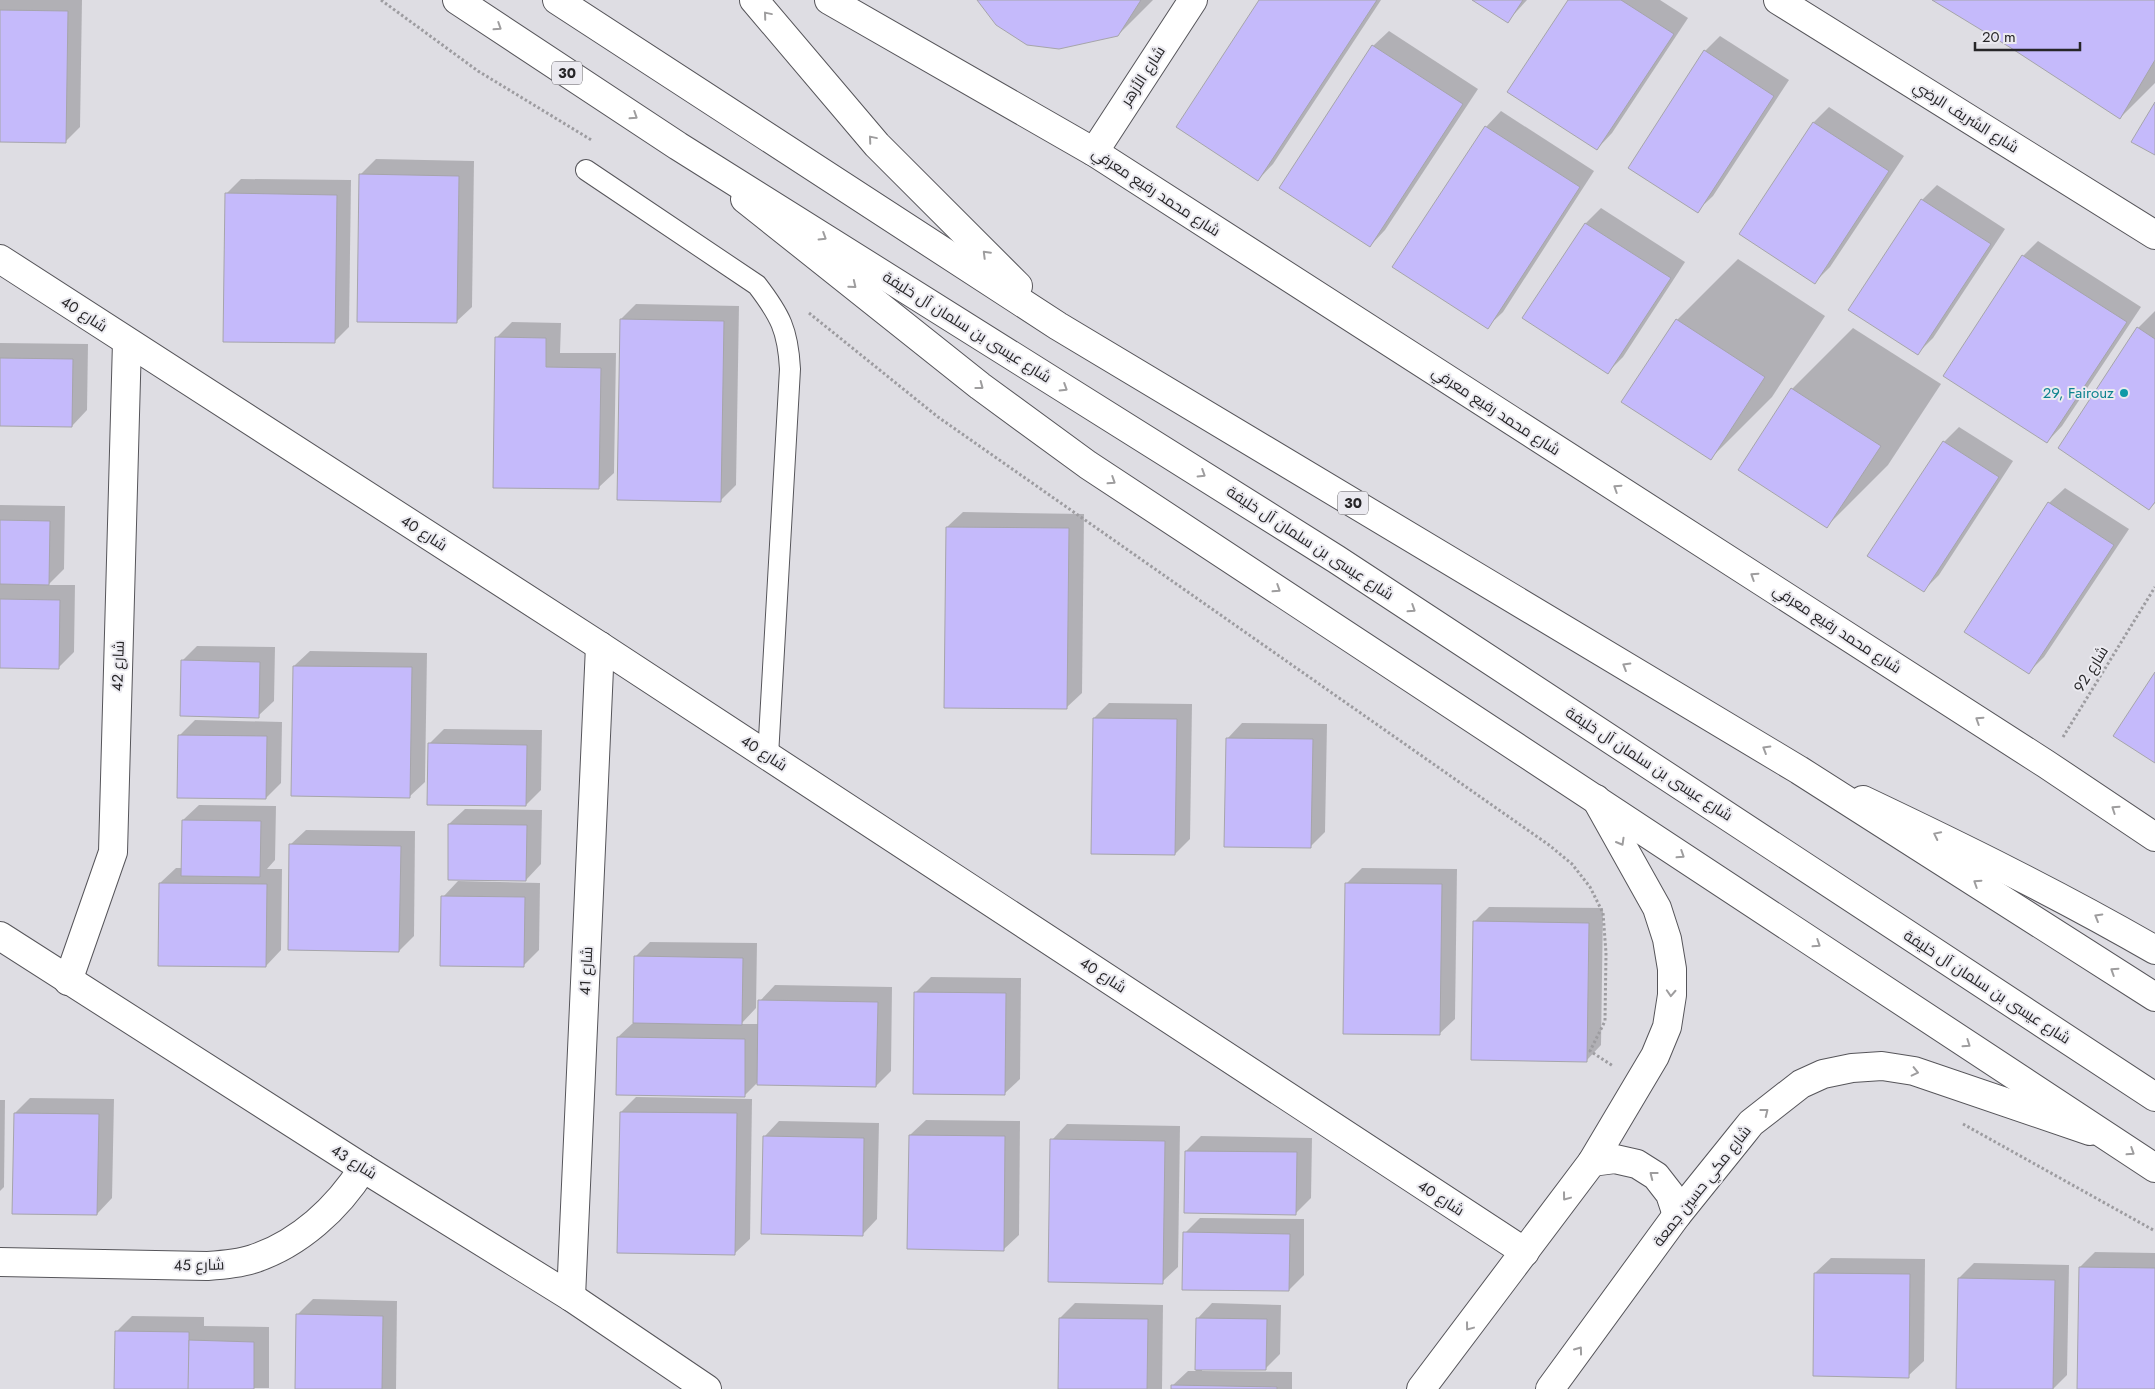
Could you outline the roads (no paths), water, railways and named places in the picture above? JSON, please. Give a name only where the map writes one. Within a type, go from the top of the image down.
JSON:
[{"type":"main road","name":"شارع عيسى بن سلمان آل خليفة","points":[[457,0],[678,146],[1344,564],[2155,1097]]},
{"type":"main road","name":"30","points":[[557,0],[1058,326],[1799,770],[2155,997]]},
{"type":"main road","points":[[754,0],[876,145],[1058,326]]},
{"type":"main road","name":"شارع محمد رفيع معرفي","points":[[828,0],[1094,152],[2155,836]]},
{"type":"main road","name":"شارع الأزهر","points":[[1094,152],[1193,0]]},
{"type":"main road","name":"شارع الشريف الرضي","points":[[1778,0],[2155,235]]},
{"type":"main road","points":[[678,146],[980,386],[1088,466],[2155,1168]]},
{"type":"main road","name":"شارع 40","points":[[0,259],[600,646],[1525,1252]]},
{"type":"main road","name":"شارع 42","points":[[68,981],[113,852],[127,342]]},
{"type":"main road","name":"شارع 41","points":[[571,1297],[600,646]]},
{"type":"main road","points":[[1799,770],[2000,866],[2079,906],[2155,950]]},
{"type":"main road","points":[[1421,1389],[1592,1162],[1655,1056],[1667,1027],[1672,995],[1672,969],[1667,939],[1657,908],[1596,799]]},
{"type":"main road","name":"شارع 43","points":[[0,936],[363,1168],[571,1297],[707,1389]]},
{"type":"main road","name":"شارع مكي حسين جمعة","points":[[1555,1385],[1677,1216],[1751,1123],[1802,1084],[1823,1074],[1852,1068],[1882,1066],[1914,1071],[2107,1137]]},
{"type":"main road","points":[[1592,1162],[1615,1159],[1637,1164],[1656,1176],[1670,1194],[1677,1216]]},
{"type":"main road","name":"شارع 45","points":[[0,1262],[207,1266],[253,1259],[293,1239],[336,1206],[350,1189],[363,1168]]},
{"type":"lane","points":[[586,170],[757,285],[775,308],[784,328],[789,349],[790,368],[768,756]]},
{"type":"place","name":"29, Fairouz","points":[[2124,393]]}]
